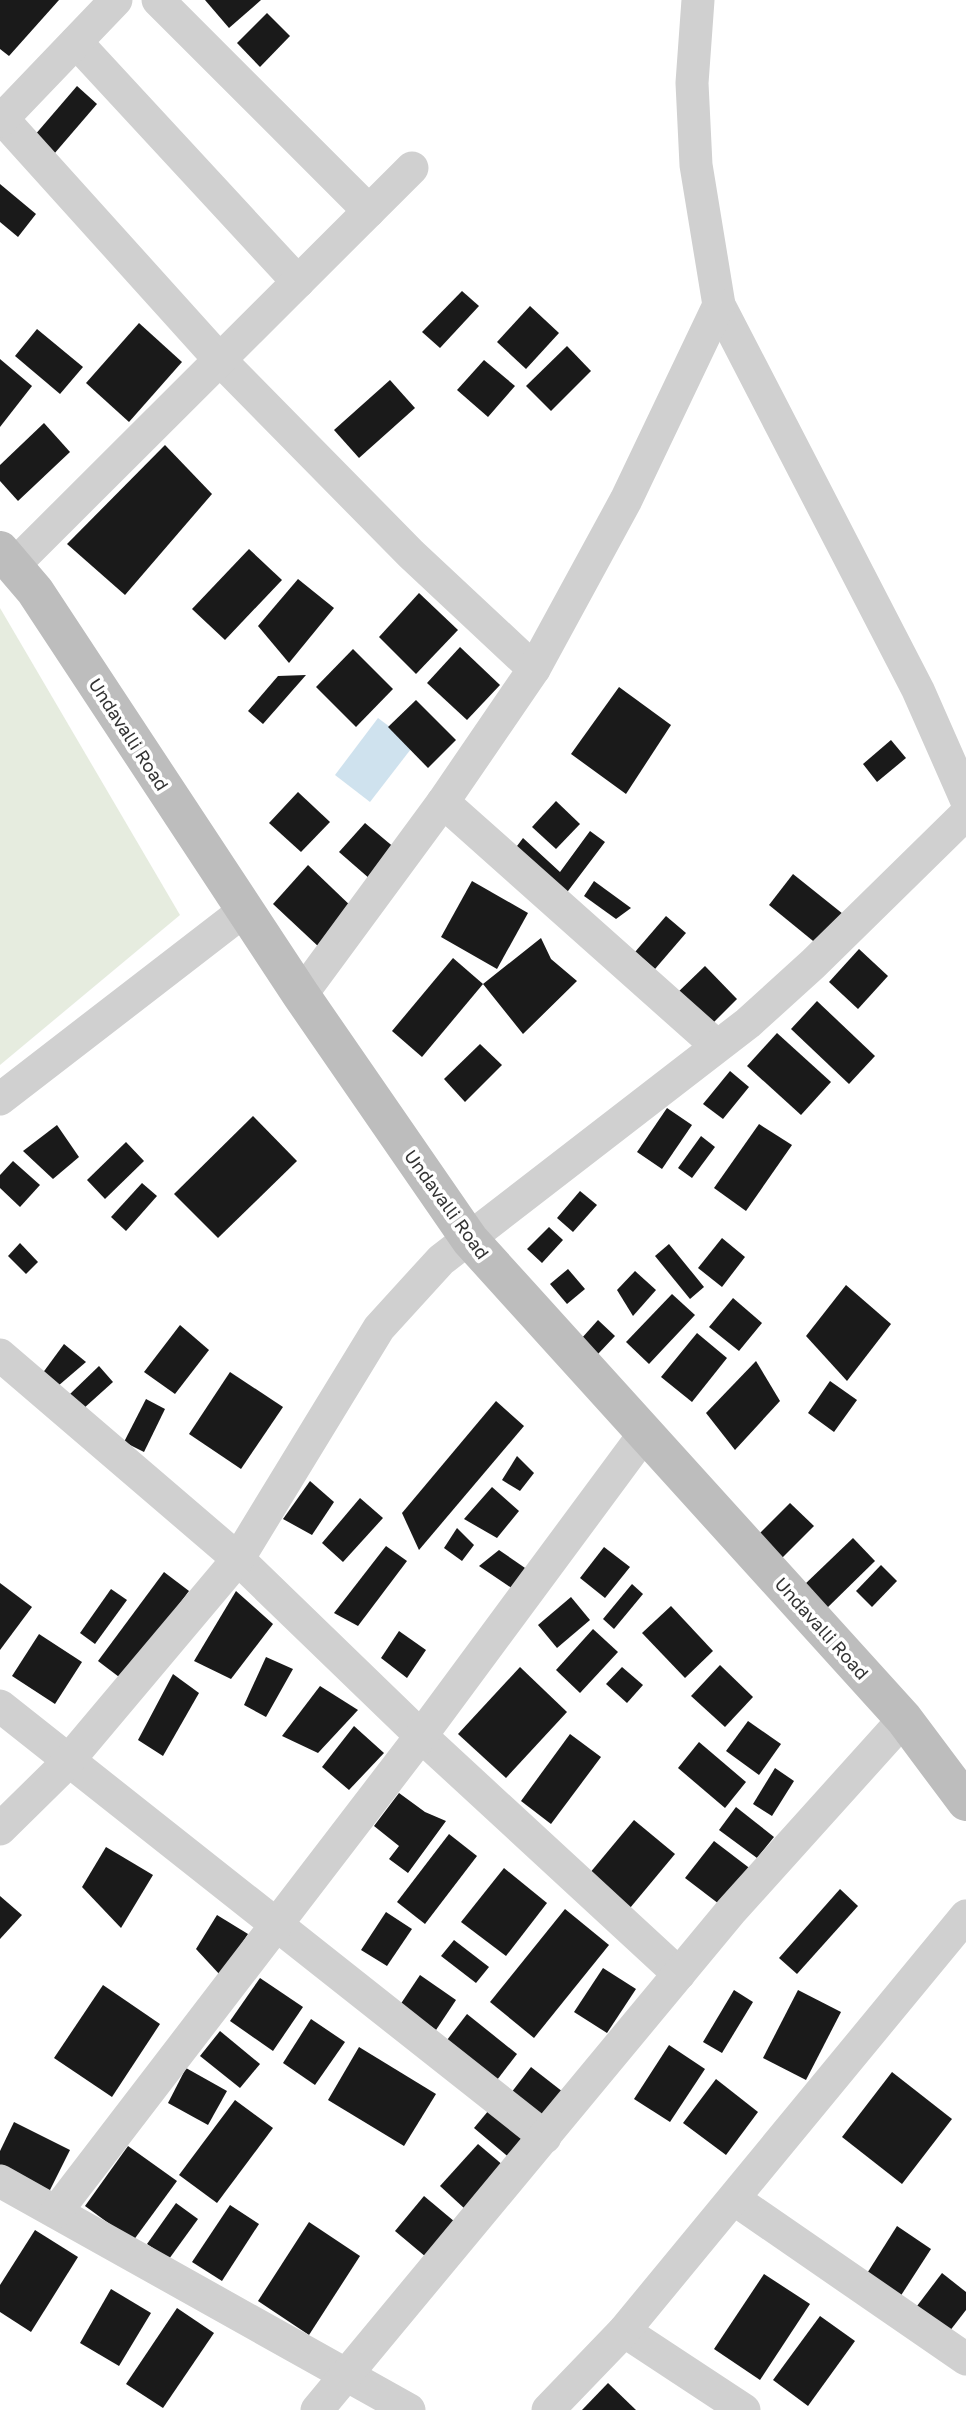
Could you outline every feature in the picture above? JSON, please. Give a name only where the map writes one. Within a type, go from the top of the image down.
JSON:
[{"type":"main road","name":"Undavalli Road","points":[[7,558],[35,591],[301,995],[470,1241],[904,1719],[966,1802]]},
{"type":"street","points":[[116,0],[1,118],[220,360],[411,554],[534,669]]},
{"type":"street","points":[[158,0],[369,211]]},
{"type":"street","points":[[698,0],[692,83],[696,165],[719,305],[918,690],[966,799]]},
{"type":"street","points":[[76,42],[298,282]]},
{"type":"street","points":[[7,558],[220,360],[412,168]]},
{"type":"street","points":[[301,995],[443,802],[534,669],[626,500],[719,305]]},
{"type":"street","points":[[443,802],[717,1046]]},
{"type":"street","points":[[0,1829],[68,1760],[238,1559],[379,1328],[441,1260],[470,1241],[717,1046],[813,964],[966,814]]},
{"type":"street","points":[[0,1099],[245,910]]},
{"type":"street","points":[[0,1354],[238,1559],[421,1736],[679,1974]]},
{"type":"street","points":[[55,2212],[421,1736],[645,1433]]},
{"type":"street","points":[[0,1706],[545,2137]]},
{"type":"street","points":[[317,2410],[731,1911],[904,1719]]},
{"type":"street","points":[[548,2410],[624,2330],[966,1916]]},
{"type":"street","points":[[0,2182],[409,2410]]},
{"type":"street","points":[[734,2199],[966,2359]]},
{"type":"street","points":[[624,2330],[744,2410]]},
{"type":"shaded area","points":[[0,608],[180,915],[0,1065]]},
{"type":"water","points":[[378,718],[414,745],[370,802],[335,775]]},
{"type":"building","points":[[0,0],[59,0],[9,56],[0,49]]},
{"type":"building","points":[[205,0],[261,0],[229,28]]},
{"type":"building","points":[[267,13],[290,36],[260,67],[237,43]]},
{"type":"building","points":[[77,86],[97,104],[54,154],[34,136]]},
{"type":"building","points":[[0,184],[36,214],[18,237],[0,222]]},
{"type":"building","points":[[462,291],[479,306],[440,348],[422,332]]},
{"type":"building","points":[[530,306],[559,333],[526,369],[497,342]]},
{"type":"building","points":[[139,323],[182,362],[129,422],[86,383]]},
{"type":"building","points":[[37,329],[83,367],[60,394],[15,356]]},
{"type":"building","points":[[567,346],[591,371],[551,411],[526,386]]},
{"type":"building","points":[[0,359],[32,386],[0,427]]},
{"type":"building","points":[[484,360],[515,386],[488,417],[457,390]]},
{"type":"building","points":[[390,380],[415,408],[359,458],[334,430]]},
{"type":"building","points":[[44,423],[70,452],[18,501],[0,481],[0,465]]},
{"type":"building","points":[[165,445],[212,494],[125,595],[67,544]]},
{"type":"building","points":[[249,549],[282,580],[225,640],[192,609]]},
{"type":"building","points":[[298,579],[334,608],[289,663],[258,626]]},
{"type":"building","points":[[419,593],[458,630],[416,674],[379,637]]},
{"type":"building","points":[[460,647],[500,685],[467,720],[427,683]]},
{"type":"building","points":[[353,649],[393,689],[356,727],[316,687]]},
{"type":"building","points":[[306,675],[263,724],[248,711],[278,676]]},
{"type":"building","points":[[619,687],[671,725],[626,794],[571,754]]},
{"type":"building","points":[[416,700],[456,740],[428,768],[388,727]]},
{"type":"building","points":[[891,740],[906,758],[877,782],[863,764]]},
{"type":"building","points":[[298,792],[330,822],[301,852],[269,823]]},
{"type":"building","points":[[556,801],[580,824],[556,849],[532,827]]},
{"type":"building","points":[[365,823],[396,849],[370,879],[339,852]]},
{"type":"building","points":[[590,831],[605,842],[565,895],[514,850],[523,838],[560,872]]},
{"type":"building","points":[[308,865],[355,910],[320,948],[273,904]]},
{"type":"building","points":[[793,874],[843,914],[818,945],[769,905]]},
{"type":"building","points":[[472,881],[528,913],[497,969],[441,937]]},
{"type":"building","points":[[594,881],[631,908],[616,919],[584,896]]},
{"type":"building","points":[[666,916],[686,933],[655,969],[635,952]]},
{"type":"building","points":[[541,938],[551,959],[577,981],[523,1034],[483,984]]},
{"type":"building","points":[[859,949],[888,976],[858,1009],[829,982]]},
{"type":"building","points":[[453,958],[483,984],[422,1057],[392,1031]]},
{"type":"building","points":[[705,966],[737,999],[707,1029],[675,995]]},
{"type":"building","points":[[817,1001],[875,1056],[849,1084],[791,1029]]},
{"type":"building","points":[[777,1033],[831,1082],[801,1115],[747,1066]]},
{"type":"building","points":[[480,1044],[502,1065],[465,1102],[444,1079]]},
{"type":"building","points":[[730,1071],[749,1087],[723,1119],[703,1104]]},
{"type":"building","points":[[667,1108],[692,1125],[662,1169],[637,1152]]},
{"type":"building","points":[[253,1116],[297,1161],[218,1238],[174,1194]]},
{"type":"building","points":[[759,1124],[792,1145],[746,1211],[714,1188]]},
{"type":"building","points":[[57,1125],[79,1157],[53,1179],[23,1151]]},
{"type":"building","points":[[701,1136],[715,1147],[692,1178],[678,1168]]},
{"type":"building","points":[[126,1142],[144,1161],[105,1199],[87,1180]]},
{"type":"building","points":[[13,1161],[40,1185],[20,1207],[0,1188],[0,1175]]},
{"type":"building","points":[[142,1183],[157,1196],[126,1231],[111,1217]]},
{"type":"building","points":[[580,1191],[597,1205],[573,1232],[557,1218]]},
{"type":"building","points":[[549,1227],[563,1240],[542,1263],[527,1249]]},
{"type":"building","points":[[722,1238],[745,1257],[722,1287],[698,1268]]},
{"type":"building","points":[[20,1243],[38,1262],[26,1274],[8,1256]]},
{"type":"building","points":[[669,1244],[704,1287],[690,1299],[655,1256]]},
{"type":"building","points":[[568,1269],[585,1289],[567,1304],[550,1284]]},
{"type":"building","points":[[635,1271],[656,1290],[633,1316],[617,1290]]},
{"type":"building","points":[[846,1285],[891,1324],[847,1381],[806,1336]]},
{"type":"building","points":[[672,1294],[695,1315],[649,1364],[626,1342]]},
{"type":"building","points":[[733,1298],[762,1323],[739,1351],[709,1327]]},
{"type":"building","points":[[598,1320],[615,1336],[598,1354],[581,1339]]},
{"type":"building","points":[[180,1325],[209,1350],[175,1394],[144,1372]]},
{"type":"building","points":[[697,1333],[727,1358],[692,1402],[661,1377]]},
{"type":"building","points":[[64,1344],[86,1362],[58,1386],[42,1374]]},
{"type":"building","points":[[756,1361],[780,1401],[735,1450],[706,1413]]},
{"type":"building","points":[[99,1366],[113,1382],[83,1409],[70,1394]]},
{"type":"building","points":[[230,1372],[283,1407],[241,1469],[189,1434]]},
{"type":"building","points":[[830,1381],[857,1400],[834,1432],[808,1413]]},
{"type":"building","points":[[146,1399],[165,1409],[144,1452],[124,1442]]},
{"type":"building","points":[[496,1401],[524,1426],[419,1550],[402,1513]]},
{"type":"building","points":[[517,1456],[534,1473],[520,1491],[502,1480]]},
{"type":"building","points":[[310,1481],[334,1502],[312,1535],[283,1519]]},
{"type":"building","points":[[492,1487],[519,1511],[497,1538],[464,1519]]},
{"type":"building","points":[[360,1498],[383,1518],[343,1562],[322,1543]]},
{"type":"building","points":[[790,1503],[814,1526],[782,1558],[758,1535]]},
{"type":"building","points":[[457,1528],[474,1545],[462,1561],[444,1548]]},
{"type":"building","points":[[853,1538],[875,1561],[825,1610],[803,1586]]},
{"type":"building","points":[[386,1546],[407,1561],[358,1626],[334,1613]]},
{"type":"building","points":[[604,1547],[630,1567],[605,1598],[580,1578]]},
{"type":"building","points":[[499,1550],[528,1570],[513,1589],[479,1566]]},
{"type":"building","points":[[881,1565],[897,1581],[872,1607],[856,1591]]},
{"type":"building","points":[[164,1572],[189,1591],[123,1680],[98,1661]]},
{"type":"building","points":[[0,1583],[32,1607],[0,1650]]},
{"type":"building","points":[[632,1584],[643,1594],[614,1629],[603,1619]]},
{"type":"building","points":[[111,1589],[127,1600],[95,1644],[80,1633]]},
{"type":"building","points":[[236,1591],[273,1624],[231,1679],[194,1661]]},
{"type":"building","points":[[571,1597],[590,1620],[557,1648],[538,1625]]},
{"type":"building","points":[[671,1606],[713,1651],[685,1678],[642,1633]]},
{"type":"building","points":[[593,1629],[618,1652],[580,1693],[556,1670]]},
{"type":"building","points":[[399,1631],[426,1650],[407,1678],[381,1658]]},
{"type":"building","points":[[39,1634],[82,1662],[55,1704],[12,1676]]},
{"type":"building","points":[[266,1657],[293,1669],[266,1717],[244,1705]]},
{"type":"building","points":[[720,1665],[753,1697],[725,1727],[691,1696]]},
{"type":"building","points":[[520,1667],[567,1712],[506,1778],[458,1734]]},
{"type":"building","points":[[622,1667],[643,1685],[627,1703],[606,1684]]},
{"type":"building","points":[[173,1674],[199,1693],[163,1756],[138,1740]]},
{"type":"building","points":[[320,1686],[358,1710],[318,1753],[282,1736]]},
{"type":"building","points":[[748,1721],[781,1744],[759,1775],[726,1751]]},
{"type":"building","points":[[354,1726],[384,1753],[349,1790],[322,1767]]},
{"type":"building","points":[[570,1734],[601,1757],[551,1824],[521,1801]]},
{"type":"building","points":[[699,1742],[746,1782],[725,1808],[678,1768]]},
{"type":"building","points":[[775,1768],[794,1781],[772,1816],[753,1804]]},
{"type":"building","points":[[399,1793],[425,1812],[446,1821],[408,1873],[389,1859],[399,1846],[374,1826]]},
{"type":"building","points":[[736,1807],[774,1837],[757,1858],[719,1830]]},
{"type":"building","points":[[634,1820],[675,1854],[630,1908],[589,1874]]},
{"type":"building","points":[[449,1834],[477,1856],[425,1924],[397,1902]]},
{"type":"building","points":[[714,1841],[752,1870],[723,1907],[685,1878]]},
{"type":"building","points":[[106,1847],[153,1875],[121,1928],[82,1887]]},
{"type":"building","points":[[504,1868],[547,1903],[506,1956],[461,1922]]},
{"type":"building","points":[[840,1889],[858,1906],[797,1974],[779,1958]]},
{"type":"building","points":[[0,1896],[22,1915],[0,1939]]},
{"type":"building","points":[[565,1909],[609,1945],[534,2038],[490,2002]]},
{"type":"building","points":[[386,1912],[412,1929],[387,1966],[361,1950]]},
{"type":"building","points":[[217,1915],[248,1934],[221,1976],[196,1949]]},
{"type":"building","points":[[454,1940],[489,1967],[476,1983],[441,1956]]},
{"type":"building","points":[[603,1968],[636,1989],[607,2033],[574,2012]]},
{"type":"building","points":[[420,1975],[456,2000],[436,2030],[400,2005]]},
{"type":"building","points":[[260,1978],[303,2007],[273,2051],[230,2021]]},
{"type":"building","points":[[103,1985],[160,2024],[112,2097],[54,2058]]},
{"type":"building","points":[[734,1990],[753,2002],[722,2053],[703,2042]]},
{"type":"building","points":[[798,1990],[841,2012],[806,2080],[763,2058]]},
{"type":"building","points":[[467,2014],[517,2054],[497,2080],[447,2040]]},
{"type":"building","points":[[311,2019],[345,2042],[315,2085],[283,2063]]},
{"type":"building","points":[[220,2031],[260,2064],[240,2088],[200,2056]]},
{"type":"building","points":[[669,2045],[705,2069],[670,2122],[634,2099]]},
{"type":"building","points":[[359,2047],[436,2094],[404,2146],[328,2100]]},
{"type":"building","points":[[531,2067],[563,2092],[543,2117],[511,2093]]},
{"type":"building","points":[[186,2068],[227,2091],[208,2125],[168,2103]]},
{"type":"building","points":[[892,2072],[952,2119],[902,2184],[842,2137]]},
{"type":"building","points":[[716,2079],[758,2112],[726,2155],[683,2123]]},
{"type":"building","points":[[235,2100],[273,2128],[217,2203],[179,2175]]},
{"type":"building","points":[[489,2110],[526,2140],[511,2159],[474,2128]]},
{"type":"building","points":[[14,2122],[70,2150],[49,2192],[0,2168],[0,2151]]},
{"type":"building","points":[[478,2144],[504,2166],[465,2209],[440,2186]]},
{"type":"building","points":[[128,2146],[177,2181],[133,2241],[85,2206]]},
{"type":"building","points":[[424,2196],[455,2222],[426,2257],[395,2231]]},
{"type":"building","points":[[176,2203],[198,2219],[169,2259],[147,2244]]},
{"type":"building","points":[[230,2205],[259,2224],[222,2281],[192,2262]]},
{"type":"building","points":[[309,2222],[360,2256],[309,2335],[258,2301]]},
{"type":"building","points":[[897,2226],[931,2249],[900,2297],[866,2275]]},
{"type":"building","points":[[35,2230],[78,2257],[31,2332],[0,2312],[0,2285]]},
{"type":"building","points":[[942,2273],[966,2292],[966,2310],[949,2332],[917,2306]]},
{"type":"building","points":[[764,2274],[810,2304],[760,2380],[714,2349]]},
{"type":"building","points":[[111,2289],[151,2313],[119,2366],[80,2343]]},
{"type":"building","points":[[177,2308],[214,2333],[163,2408],[126,2384]]},
{"type":"building","points":[[820,2316],[855,2341],[808,2406],[773,2380]]},
{"type":"building","points":[[608,2383],[636,2410],[582,2410]]}]
